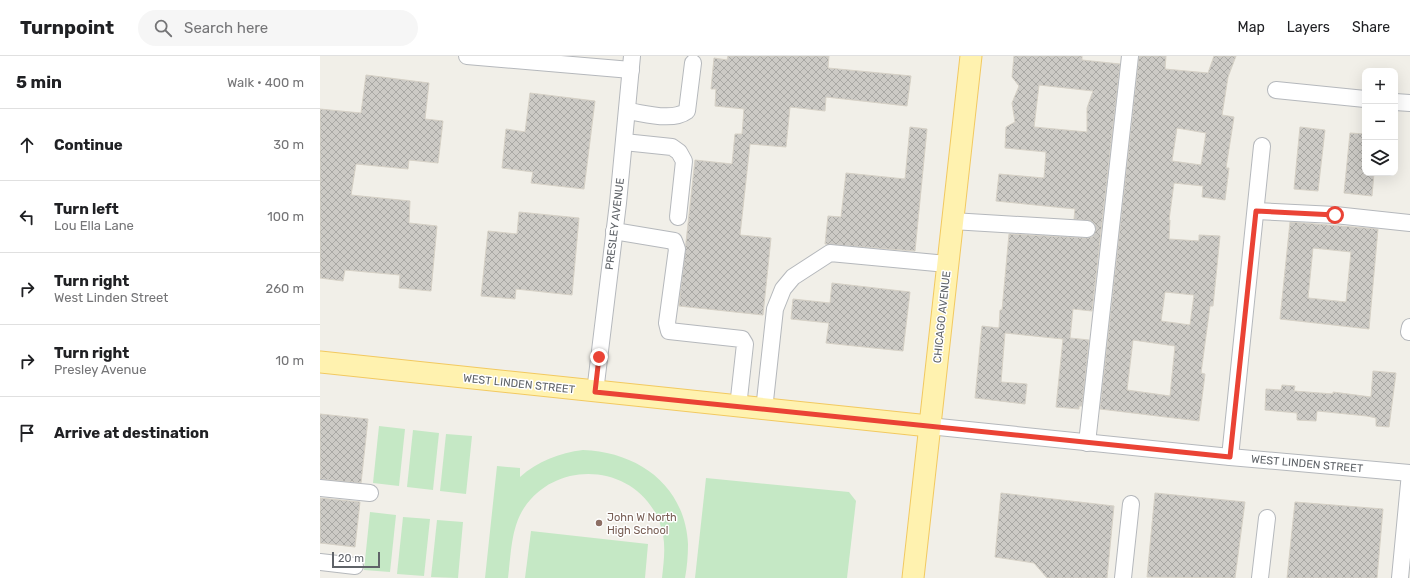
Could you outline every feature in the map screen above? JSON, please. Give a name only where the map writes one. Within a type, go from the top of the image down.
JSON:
[{"type":"main road","name":"CHICAGO AVENUE","points":[[913,578],[970,56]]},
{"type":"main road","name":"WEST LINDEN STREET","points":[[320,362],[764,410],[929,426]]},
{"type":"street","points":[[467,56],[632,63]]},
{"type":"street","points":[[1087,443],[1130,56]]},
{"type":"street","name":"PRESLEY AVENUE","points":[[595,392],[632,63]]},
{"type":"street","points":[[627,110],[671,116],[681,115],[687,111],[693,63]]},
{"type":"street","points":[[1276,90],[1362,99]]},
{"type":"street","points":[[1398,102],[1410,103]]},
{"type":"street","points":[[624,142],[672,147],[679,152],[684,161],[678,217]]},
{"type":"street","points":[[1230,457],[1262,146]]},
{"type":"street","points":[[1256,211],[1335,215],[1410,223]]},
{"type":"street","points":[[952,221],[1087,229]]},
{"type":"street","points":[[614,231],[674,241],[677,249],[667,323],[669,331],[742,339],[746,344],[738,407]]},
{"type":"street","points":[[764,410],[775,309],[783,289],[793,277],[830,253],[947,264]]},
{"type":"street","name":"WEST LINDEN STREET","points":[[929,426],[1230,457],[1410,473]]},
{"type":"street","points":[[1400,578],[1410,473]]},
{"type":"street","points":[[320,488],[370,493]]},
{"type":"street","points":[[1123,578],[1131,504]]},
{"type":"street","points":[[1260,578],[1266,518]]},
{"type":"street","points":[[320,562],[354,566]]},
{"type":"green space","points":[[379,426],[405,429],[399,486],[373,483]]},
{"type":"green space","points":[[413,430],[439,433],[433,490],[407,487]]},
{"type":"green space","points":[[446,434],[472,436],[466,494],[440,491]]},
{"type":"green space","points":[[583,450],[603,452],[623,457],[640,465],[655,476],[668,489],[678,505],[685,523],[688,544],[685,578],[662,578],[664,564],[664,542],[662,528],[648,502],[633,488],[616,479],[596,474],[576,475],[556,481],[539,492],[524,508],[516,524],[512,542],[508,578],[485,578],[497,466],[520,468],[520,477],[534,466],[549,459],[566,453]]},
{"type":"green space","points":[[706,478],[849,492],[856,501],[847,578],[695,578]]},
{"type":"green space","points":[[370,512],[396,515],[390,572],[364,570]]},
{"type":"green space","points":[[403,517],[430,519],[424,576],[397,574]]},
{"type":"green space","points":[[437,520],[463,522],[458,578],[431,577]]},
{"type":"green space","points":[[531,531],[648,544],[645,578],[525,578]]},
{"type":"building","points":[[728,56],[829,56],[828,68],[911,76],[907,106],[826,97],[825,111],[790,107],[786,147],[750,144],[740,235],[771,238],[763,315],[679,306],[695,160],[732,164],[735,134],[742,134],[744,109],[715,106],[716,89],[711,89],[714,58],[727,60]]},
{"type":"building","points":[[1014,56],[1082,56],[1082,60],[1120,64],[1092,311],[1073,309],[1070,338],[1089,340],[1082,406],[1079,406],[1079,409],[1056,407],[1063,339],[1005,333],[1001,382],[1027,384],[1025,404],[975,398],[982,326],[999,328],[1009,234],[1086,238],[1092,237],[1096,230],[1095,224],[1092,221],[1074,219],[1075,209],[996,201],[999,174],[1044,178],[1046,152],[1005,148],[1006,127],[1015,122],[1012,103],[1019,86],[1012,77]],"holes":[[[1039,85],[1093,91],[1087,108],[1087,132],[1034,127]]]},
{"type":"building","points":[[1139,56],[1166,56],[1165,69],[1208,73],[1214,56],[1236,56],[1228,77],[1222,115],[1234,117],[1226,168],[1229,168],[1225,200],[1202,197],[1203,186],[1174,183],[1169,220],[1169,239],[1199,241],[1199,235],[1220,236],[1213,306],[1210,306],[1201,373],[1205,374],[1199,421],[1100,409]],"holes":[[[1177,128],[1206,133],[1201,165],[1172,161]],[[1165,292],[1194,295],[1190,325],[1161,321]],[[1133,340],[1175,346],[1170,396],[1127,390]]]},
{"type":"building","points":[[366,75],[429,83],[425,119],[443,121],[438,163],[409,160],[408,169],[356,164],[351,195],[410,201],[409,223],[437,226],[431,291],[399,288],[400,275],[345,270],[343,281],[320,278],[320,109],[361,113]]},
{"type":"building","points":[[530,93],[595,101],[584,189],[531,183],[533,172],[502,168],[506,129],[525,132]]},
{"type":"building","points":[[910,127],[927,129],[915,251],[825,244],[828,216],[841,217],[846,173],[905,179]]},
{"type":"building","points":[[1300,127],[1325,130],[1318,191],[1294,189]]},
{"type":"building","points":[[1350,133],[1362,134],[1362,176],[1374,176],[1372,196],[1344,193]]},
{"type":"building","points":[[519,212],[579,218],[572,295],[516,289],[515,299],[481,296],[488,231],[517,234]]},
{"type":"building","points":[[1290,222],[1378,229],[1369,329],[1280,319]],"holes":[[[1313,248],[1351,252],[1346,302],[1308,298]]]},
{"type":"building","points":[[832,283],[910,292],[903,351],[826,343],[829,323],[791,319],[793,299],[830,303]]},
{"type":"building","points":[[1373,371],[1396,373],[1389,427],[1376,426],[1376,418],[1367,416],[1317,411],[1316,421],[1297,420],[1297,413],[1265,410],[1266,389],[1281,390],[1282,385],[1295,386],[1294,391],[1333,394],[1333,392],[1371,397]]},
{"type":"building","points":[[320,414],[368,419],[361,483],[320,479]]},
{"type":"building","points":[[1001,493],[1114,506],[1107,578],[1047,578],[1034,563],[995,557]]},
{"type":"building","points":[[1155,493],[1245,502],[1235,578],[1147,577]]},
{"type":"building","points":[[320,498],[360,502],[355,547],[320,543]]},
{"type":"building","points":[[1295,502],[1383,509],[1377,578],[1287,578]]},
{"type":"place","name":"John W North High School","points":[[599,523]]},
{"type":"route","points":[[599,357],[595,392],[1230,457],[1256,211],[1335,215]]}]
